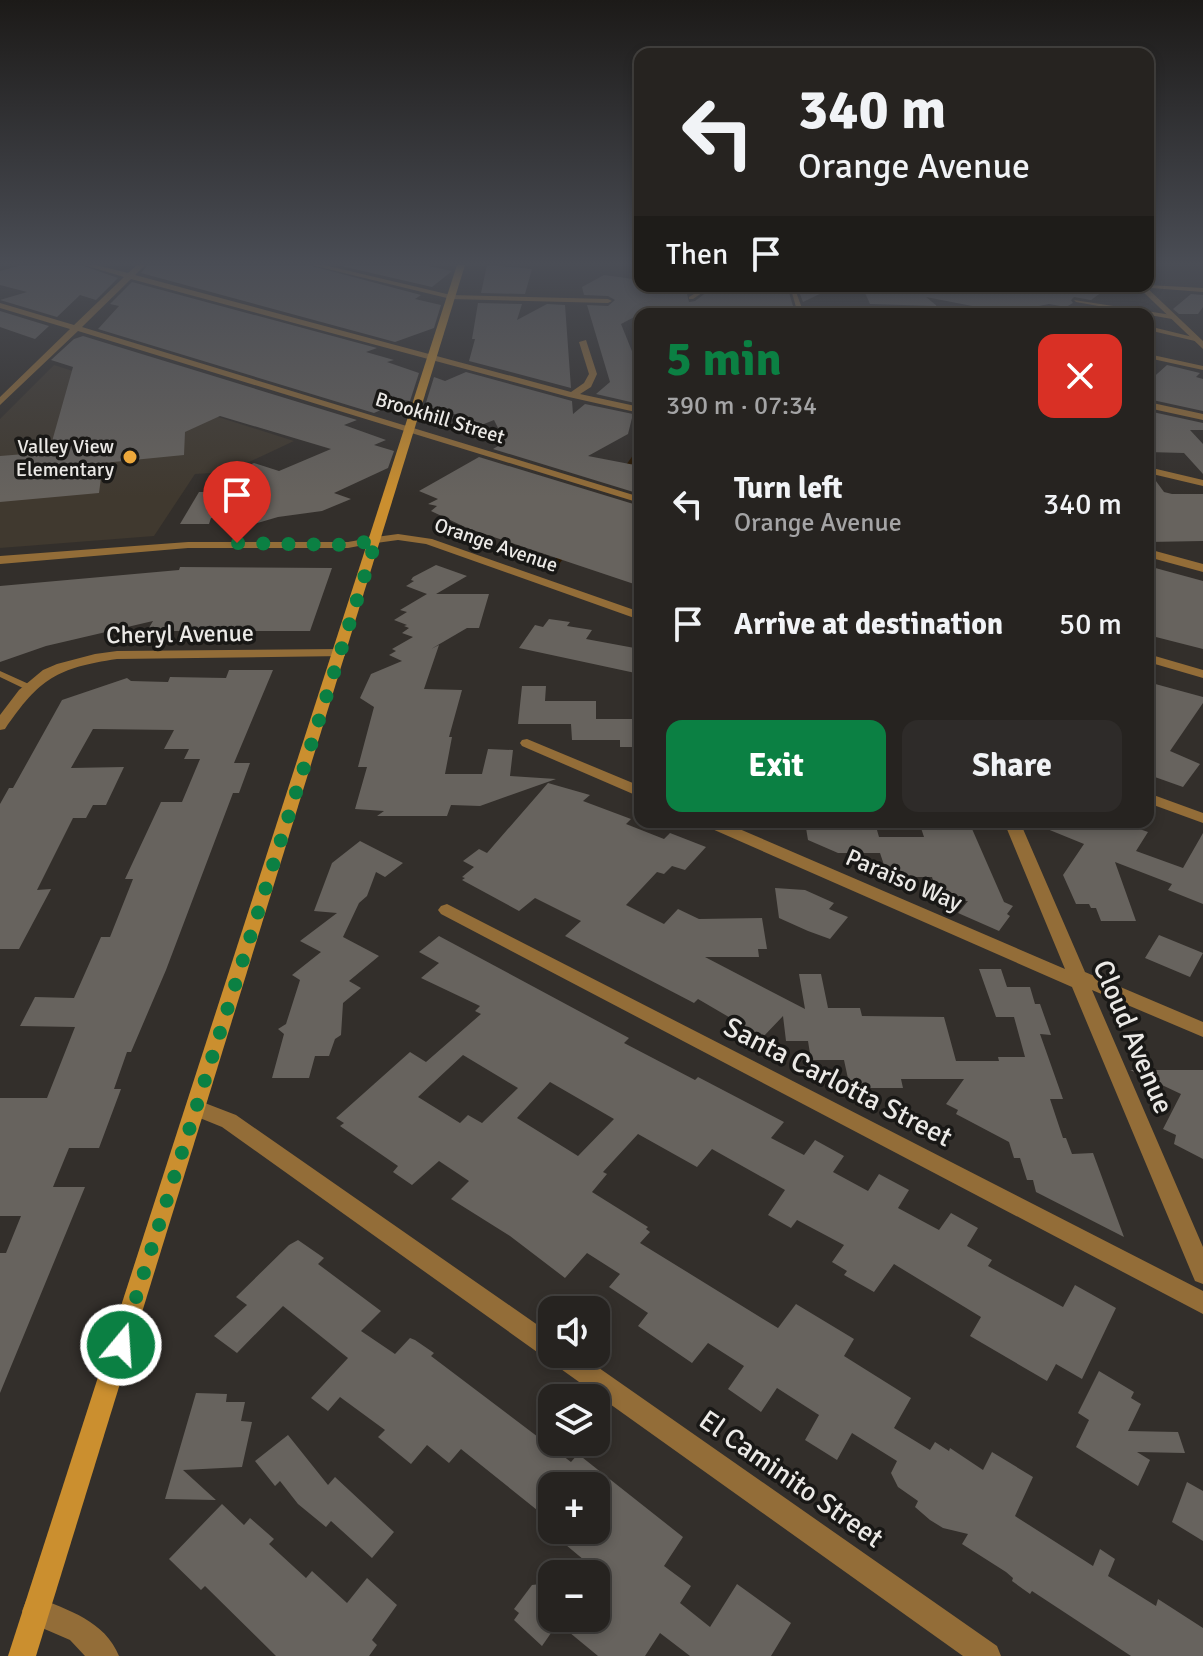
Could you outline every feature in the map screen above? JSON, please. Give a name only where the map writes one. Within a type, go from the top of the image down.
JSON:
[{"type":"main road","points":[[22,1656],[437,342]]},
{"type":"street","points":[[0,402],[61,342]]},
{"type":"street","name":"Brookhill Street","points":[[123,342],[634,498]]},
{"type":"street","points":[[376,342],[634,409]]},
{"type":"street","points":[[572,395],[588,385],[593,374],[583,342]]},
{"type":"street","points":[[0,387],[11,390]]},
{"type":"street","points":[[1154,406],[1203,417]]},
{"type":"street","points":[[1154,471],[1203,483]]},
{"type":"street","name":"Orange Avenue","points":[[0,560],[188,545],[348,545],[398,537],[428,541],[634,614]]},
{"type":"street","points":[[1154,555],[1203,568]]},
{"type":"street","name":"Cheryl Avenue","points":[[0,726],[28,687],[56,669],[117,655],[340,653]]},
{"type":"street","points":[[1154,660],[1203,674]]},
{"type":"street","points":[[527,743],[634,789]]},
{"type":"street","points":[[1154,800],[1203,818]]},
{"type":"street","name":"Paraiso Way","points":[[723,828],[1203,1030]]},
{"type":"street","name":"Cloud Avenue","points":[[1014,828],[1203,1274]]},
{"type":"street","name":"Santa Carlotta Street","points":[[447,910],[1203,1303]]},
{"type":"street","points":[[197,1108],[229,1121],[538,1339]]},
{"type":"street","name":"El Caminito Street","points":[[579,1368],[987,1656]]},
{"type":"street","points":[[36,1611],[80,1630],[105,1656]]},
{"type":"lane","points":[[1154,357],[1203,368]]},
{"type":"lane","points":[[0,674],[28,687]]},
{"type":"shaded area","name":"Valley View Elementary","points":[[54,365],[294,441],[228,472],[195,474],[154,536],[0,548],[0,419]]},
{"type":"building","points":[[70,342],[103,342],[357,420],[344,425],[386,440],[374,445],[394,451],[388,468],[334,493],[351,499],[322,511],[278,517],[251,525],[255,518],[211,518],[209,524],[180,524],[199,492],[204,492],[209,482],[254,463],[279,471],[331,449],[220,416],[185,432],[184,455],[103,463],[99,493],[0,502],[0,456],[49,452],[73,367],[51,360]]},
{"type":"building","points":[[142,342],[356,342],[377,348],[366,352],[394,360],[387,362],[419,373],[410,401],[404,400],[374,413]]},
{"type":"building","points":[[474,342],[568,342],[571,388],[469,361]]},
{"type":"building","points":[[598,342],[628,342],[634,356],[634,403],[596,394],[610,382]]},
{"type":"building","points":[[1167,365],[1200,373],[1196,377],[1203,379],[1203,411],[1154,400],[1154,377]]},
{"type":"building","points":[[466,372],[572,401],[573,414],[585,404],[633,414],[628,434],[588,456],[634,465],[634,492],[493,449],[505,442],[494,420],[479,426],[451,418],[458,415],[425,406],[434,377],[445,381]]},
{"type":"building","points":[[1154,412],[1203,423],[1203,430],[1190,430],[1203,444],[1203,474],[1184,453],[1154,452]]},
{"type":"building","points":[[479,457],[634,504],[634,584],[467,528],[431,511],[437,506],[428,504],[438,499],[419,491]]},
{"type":"building","points":[[1154,478],[1164,492],[1203,494],[1203,541],[1154,542]]},
{"type":"building","points":[[436,565],[467,576],[436,594],[489,594],[479,628],[467,628],[431,649],[439,645],[424,689],[462,690],[449,737],[452,737],[445,774],[482,774],[488,749],[513,750],[510,776],[556,779],[480,806],[451,805],[447,816],[377,816],[384,811],[355,809],[367,767],[358,767],[374,707],[360,698],[371,674],[402,661],[389,655],[396,651],[392,649],[413,637],[402,633],[409,628],[404,626],[407,625],[394,620],[407,612],[400,610],[427,594],[406,586],[414,581],[411,580],[413,577]]},
{"type":"building","points":[[180,567],[332,568],[310,631],[147,631],[153,621],[46,646],[0,662],[0,586],[179,570]]},
{"type":"building","points":[[1154,568],[1203,581],[1203,649],[1154,637]]},
{"type":"building","points":[[549,619],[570,622],[567,626],[592,630],[586,639],[634,648],[634,673],[519,648],[535,625],[543,627]]},
{"type":"building","points":[[229,670],[273,670],[234,763],[250,763],[239,793],[233,793],[166,970],[131,1052],[127,1052],[114,1089],[121,1089],[99,1148],[69,1148],[53,1187],[85,1187],[0,1393],[0,1253],[6,1253],[21,1216],[0,1216],[0,1098],[47,1098],[75,1027],[20,1026],[35,997],[74,998],[101,937],[110,937],[133,879],[125,879],[161,802],[182,802],[200,759],[184,759],[189,749],[164,749],[174,730],[93,729],[71,768],[124,767],[106,805],[93,805],[86,818],[73,818],[37,890],[51,889],[19,949],[0,949],[0,804],[9,788],[13,788],[62,700],[127,678],[131,681],[168,682],[170,677],[226,678]]},
{"type":"building","points":[[1154,684],[1203,697],[1203,703],[1170,751],[1200,764],[1183,787],[1154,777]]},
{"type":"building","points":[[522,686],[546,686],[545,701],[596,701],[596,719],[634,719],[634,747],[620,747],[620,740],[572,740],[571,724],[518,724]]},
{"type":"building","points":[[548,783],[590,795],[583,801],[631,819],[626,824],[634,828],[664,839],[670,833],[706,847],[685,870],[672,866],[664,874],[657,872],[626,905],[664,924],[678,909],[699,919],[762,918],[767,949],[758,949],[759,957],[705,957],[805,1009],[799,974],[821,974],[828,1008],[860,1008],[862,1016],[944,1017],[956,1061],[999,1061],[998,1057],[1025,1057],[1014,1017],[996,1017],[979,969],[1001,969],[1007,987],[1030,987],[1035,1004],[1040,1004],[1051,1035],[1040,1034],[1063,1099],[1050,1099],[1063,1138],[1066,1138],[1072,1154],[1093,1153],[1124,1237],[1036,1192],[1033,1180],[1027,1180],[1020,1158],[1014,1158],[1009,1142],[956,1114],[958,1110],[946,1104],[964,1079],[901,1079],[903,1088],[850,1088],[844,1060],[811,1060],[808,1041],[786,1041],[783,1016],[763,1037],[698,999],[694,1003],[565,936],[581,921],[535,898],[519,911],[462,880],[474,867],[463,861],[479,849],[487,853]]},
{"type":"building","points":[[806,828],[856,828],[877,830],[879,837],[924,837],[921,828],[972,828],[1004,902],[1013,906],[1007,914],[1010,916],[999,931],[958,913],[968,901],[939,901],[932,877],[888,877],[880,853],[838,853],[808,840]]},
{"type":"building","points":[[1045,828],[1137,828],[1148,832],[1136,851],[1183,868],[1203,833],[1203,904],[1168,890],[1172,884],[1115,862],[1136,921],[1101,921],[1096,908],[1091,908],[1089,904],[1076,904],[1063,875],[1084,844]]},
{"type":"building","points":[[360,841],[403,863],[385,877],[376,872],[367,896],[359,903],[343,937],[379,956],[349,981],[361,988],[343,1003],[341,1035],[335,1039],[329,1056],[315,1056],[309,1078],[272,1078],[284,1034],[278,1029],[286,1024],[300,980],[292,975],[321,952],[300,941],[337,913],[314,911],[332,863]]},
{"type":"building","points":[[775,888],[805,890],[834,903],[829,909],[848,917],[830,939],[808,931],[779,918]]},
{"type":"building","points":[[1159,935],[1203,953],[1190,977],[1145,958]]},
{"type":"building","points":[[439,936],[629,1038],[624,1043],[784,1122],[771,1138],[804,1155],[815,1140],[844,1156],[833,1172],[868,1191],[879,1174],[909,1190],[898,1208],[939,1230],[951,1213],[978,1228],[967,1246],[992,1260],[988,1266],[1063,1307],[1075,1285],[1116,1308],[1082,1379],[1056,1364],[1047,1381],[970,1336],[981,1317],[894,1264],[874,1292],[844,1275],[847,1271],[832,1262],[844,1245],[797,1220],[791,1228],[768,1215],[785,1190],[712,1149],[697,1167],[638,1134],[603,1172],[607,1174],[592,1192],[648,1227],[646,1229],[650,1232],[640,1243],[778,1328],[796,1304],[854,1339],[844,1356],[911,1398],[894,1428],[930,1450],[935,1442],[949,1451],[950,1448],[983,1470],[992,1452],[1033,1477],[1015,1516],[1093,1566],[1100,1549],[1115,1559],[1108,1576],[1156,1606],[1158,1599],[1203,1628],[1203,1656],[1131,1656],[1032,1591],[1030,1594],[1012,1581],[1013,1578],[1006,1572],[962,1544],[968,1534],[943,1528],[915,1507],[918,1501],[898,1487],[891,1473],[897,1461],[852,1433],[837,1460],[805,1440],[819,1415],[777,1388],[761,1412],[728,1389],[744,1366],[708,1343],[692,1363],[638,1326],[648,1313],[609,1287],[620,1274],[587,1253],[565,1278],[510,1236],[451,1199],[469,1181],[439,1161],[412,1185],[393,1172],[398,1166],[340,1126],[344,1123],[336,1118],[410,1052],[426,1062],[481,1014],[475,1011],[480,1006],[421,978],[439,963],[419,952]],"holes":[[[463,1055],[518,1088],[482,1123],[468,1115],[460,1123],[418,1097]],[[550,1082],[614,1119],[578,1156],[517,1118]]]},
{"type":"building","points":[[1130,1070],[1203,1070],[1203,1159],[1174,1144],[1176,1135],[1163,1129],[1181,1094]]},
{"type":"building","points":[[298,1240],[324,1258],[318,1264],[381,1311],[361,1331],[395,1354],[410,1338],[415,1340],[434,1353],[431,1356],[538,1437],[538,1456],[563,1456],[571,1462],[581,1456],[601,1472],[538,1472],[538,1511],[461,1449],[449,1463],[427,1445],[411,1464],[378,1437],[385,1430],[340,1397],[328,1411],[311,1398],[348,1358],[283,1306],[237,1353],[214,1336],[247,1305],[236,1297],[289,1245]]},
{"type":"building","points":[[1099,1371],[1134,1392],[1131,1398],[1141,1404],[1128,1431],[1178,1432],[1185,1453],[1137,1452],[1150,1460],[1138,1486],[1076,1447],[1089,1420],[1078,1413]]},
{"type":"building","points":[[196,1393],[227,1394],[226,1402],[245,1402],[241,1421],[252,1422],[242,1467],[183,1470],[216,1500],[165,1499]]},
{"type":"building","points":[[288,1435],[328,1485],[335,1477],[394,1532],[372,1558],[331,1521],[326,1527],[298,1504],[280,1481],[275,1486],[255,1461]]},
{"type":"building","points":[[610,1479],[683,1537],[664,1566],[691,1586],[680,1603],[710,1627],[737,1584],[791,1623],[771,1656],[690,1656],[660,1633],[645,1656],[598,1656],[569,1632],[610,1632],[610,1560],[584,1560],[565,1544],[610,1544]]},
{"type":"building","points":[[1187,1482],[1203,1491],[1203,1541],[1172,1522]]},
{"type":"building","points":[[222,1504],[244,1525],[250,1518],[274,1539],[269,1544],[306,1578],[312,1571],[347,1603],[367,1578],[397,1605],[372,1640],[377,1645],[369,1656],[276,1656],[205,1586],[201,1590],[169,1559]]},
{"type":"building","points":[[538,1584],[538,1632],[552,1632],[542,1646],[514,1620],[519,1613],[514,1609],[532,1585]]},
{"type":"waterway","points":[[625,470],[634,457]]},
{"type":"waterway","points":[[554,566],[565,551]]},
{"type":"place","name":"Valley View Elementary","points":[[130,457]]},
{"type":"route","points":[[121,1345],[376,540],[348,545],[237,543]]}]
